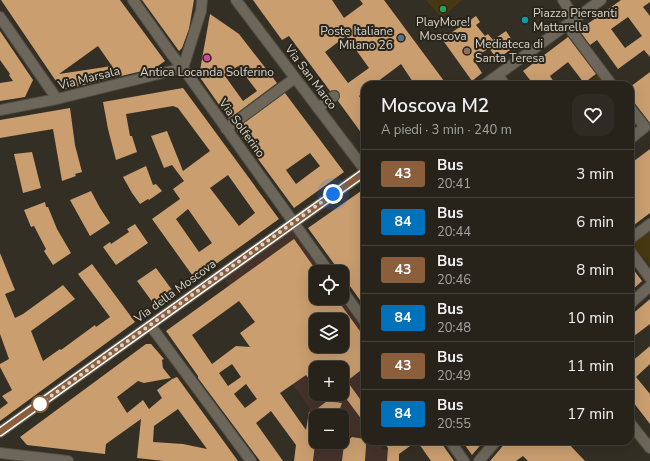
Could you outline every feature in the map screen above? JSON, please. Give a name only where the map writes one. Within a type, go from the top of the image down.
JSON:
[{"type":"street","name":"Via Solferino","points":[[132,0],[183,68],[325,265]]},
{"type":"street","points":[[183,68],[201,11],[202,0]]},
{"type":"street","name":"Via San Marco","points":[[236,0],[361,166]]},
{"type":"street","points":[[563,0],[575,19]]},
{"type":"street","points":[[490,81],[575,19],[593,2]]},
{"type":"street","points":[[0,17],[57,99]]},
{"type":"street","points":[[567,25],[609,81]]},
{"type":"street","name":"Via Marsala","points":[[0,110],[57,99],[183,68]]},
{"type":"street","points":[[498,75],[502,81]]},
{"type":"street","points":[[226,129],[295,78]]},
{"type":"street","points":[[318,108],[334,96]]},
{"type":"street","points":[[634,113],[645,127],[634,136]]},
{"type":"street","name":"Via della Moscova","points":[[0,432],[361,174]]},
{"type":"street","points":[[634,237],[650,224]]},
{"type":"street","points":[[634,256],[650,278]]},
{"type":"street","points":[[634,300],[650,286]]},
{"type":"street","points":[[349,300],[361,316]]},
{"type":"street","points":[[150,325],[251,461]]},
{"type":"street","points":[[634,428],[650,448]]},
{"type":"street","points":[[453,445],[464,461]]},
{"type":"street","points":[[479,461],[493,445]]},
{"type":"street","points":[[0,453],[68,461]]},
{"type":"shaded area","name":"PlayMore! Moscova","points":[[426,0],[462,0],[442,18]]},
{"type":"shaded area","points":[[600,73],[606,81],[589,81]]},
{"type":"shaded area","points":[[294,223],[323,265],[309,265],[309,305],[348,305],[361,319],[361,445],[380,445],[383,449],[388,450],[387,461],[303,461],[309,407],[292,384],[282,391],[240,333],[255,322],[221,275]]},
{"type":"shaded area","points":[[650,229],[650,265],[635,248],[636,239]]},
{"type":"building","points":[[1,0],[120,0],[165,61],[155,68],[62,90]],"holes":[[[98,46],[112,66],[59,74]]]},
{"type":"building","points":[[142,0],[194,0],[189,29],[182,48],[179,51]]},
{"type":"building","points":[[253,0],[332,0],[344,18],[363,4],[360,0],[384,0],[444,81],[412,81],[401,64],[378,81],[361,81],[361,94],[359,96],[361,99],[361,133],[338,101],[340,96],[339,92],[336,90],[330,91],[289,36],[282,40]],"holes":[[[346,36],[369,68],[348,83],[325,52]]]},
{"type":"building","points":[[621,0],[650,0],[650,2],[643,7],[650,16],[650,57],[644,50],[618,69],[597,40],[590,45],[579,30]],"holes":[[[628,17],[642,36],[625,48],[611,29]]]},
{"type":"building","points":[[210,14],[239,34],[277,83],[229,119],[199,76]],"holes":[[[238,66],[257,91],[243,101],[225,76]]]},
{"type":"building","name":"Mediateca di Santa Teresa","points":[[476,16],[480,22],[476,25],[485,36],[488,34],[493,40],[506,31],[516,46],[503,55],[505,57],[499,62],[489,48],[473,59],[482,73],[472,81],[442,39]]},
{"type":"building","points":[[0,31],[33,80],[25,97],[0,101],[0,83],[13,81],[0,60]]},
{"type":"building","points":[[568,37],[596,74],[587,81],[582,81],[568,62],[550,76],[553,81],[531,81],[523,71]]},
{"type":"building","points":[[650,72],[650,123],[634,102],[634,84]]},
{"type":"building","points":[[183,88],[279,219],[195,279],[152,219],[180,199],[173,189],[184,181],[172,165],[164,168],[151,136],[167,131],[183,171],[210,151],[178,108],[173,106],[126,114],[130,136],[132,136],[137,152],[116,160],[103,102]],"holes":[[[228,175],[255,213],[239,226],[210,188]],[[188,209],[212,243],[199,252],[176,219]]]},
{"type":"building","points":[[285,93],[344,172],[294,208],[236,129]],"holes":[[[310,153],[320,166],[296,184],[286,170]]]},
{"type":"building","points":[[70,108],[75,145],[82,172],[75,174],[76,176],[62,181],[53,129],[0,138],[0,120]]},
{"type":"building","points":[[650,149],[650,213],[634,225],[634,161]]},
{"type":"building","points":[[32,152],[41,188],[23,193],[14,154]]},
{"type":"building","points":[[146,166],[153,185],[156,184],[162,191],[140,204],[123,177]]},
{"type":"building","points":[[91,191],[110,223],[90,236],[70,200]]},
{"type":"building","points":[[361,191],[361,301],[349,285],[349,265],[335,265],[308,228]]},
{"type":"building","points":[[45,202],[57,229],[71,253],[53,265],[44,251],[46,249],[34,226],[31,227],[24,210]]},
{"type":"building","points":[[135,224],[148,243],[116,265],[103,247],[110,242],[111,244],[129,232],[127,229]]},
{"type":"building","points":[[294,239],[312,265],[309,265],[309,305],[341,305],[347,313],[309,313],[309,353],[349,353],[349,316],[361,332],[361,370],[349,379],[349,361],[309,361],[309,379],[306,375],[280,393],[306,430],[309,412],[309,449],[314,449],[313,461],[294,461],[296,445],[271,411],[256,423],[283,461],[260,461],[198,378],[166,331]],"holes":[[[239,301],[255,322],[240,333],[250,347],[236,346],[212,364],[192,335]],[[232,364],[241,377],[228,386],[219,373]],[[246,384],[257,399],[245,408],[234,394]]]},
{"type":"building","points":[[0,253],[15,290],[5,294],[15,318],[23,314],[63,285],[75,299],[31,331],[43,361],[60,349],[61,350],[95,325],[96,327],[110,317],[78,274],[92,264],[135,322],[0,421],[0,409],[8,403],[2,396],[12,390],[0,367],[0,364],[9,359],[0,334]]},
{"type":"building","points":[[156,268],[175,294],[156,307],[137,281]]},
{"type":"building","points":[[634,270],[642,281],[634,288]]},
{"type":"building","points":[[650,299],[650,324],[634,336],[634,313]]},
{"type":"building","points":[[146,344],[151,344],[164,359],[162,360],[163,368],[171,378],[144,383],[138,381],[117,397],[127,413],[143,400],[149,409],[162,398],[157,390],[177,377],[238,461],[164,461],[137,458],[141,419],[106,444],[105,454],[27,445],[20,437]],"holes":[[[178,409],[207,449],[183,444],[153,442],[154,426]]]},
{"type":"building","points":[[650,346],[650,364],[636,377],[650,394],[650,424],[634,403],[634,360]]},
{"type":"building","points":[[349,384],[361,400],[361,419],[348,401]]},
{"type":"building","points":[[327,401],[342,403],[340,409],[317,409]]},
{"type":"building","points":[[352,437],[361,438],[361,445],[366,445],[365,461],[342,461],[343,449],[349,449],[349,440]]},
{"type":"building","points":[[386,445],[411,445],[399,454],[399,461],[387,461],[388,448]]},
{"type":"building","points":[[420,445],[443,445],[454,461],[431,461]]},
{"type":"building","points":[[465,445],[481,445],[472,455]]},
{"type":"building","points":[[504,445],[570,445],[585,461],[528,461],[523,456],[516,461],[490,461]]},
{"type":"bus line","name":"43","points":[[0,432],[361,175]]},
{"type":"place","name":"PlayMore! Moscova","points":[[443,9]]},
{"type":"place","name":"Piazza Piersanti Mattarella","points":[[525,20]]},
{"type":"place","name":"Poste Italiane Milano 26","points":[[401,38]]},
{"type":"place","name":"Mediateca di Santa Teresa","points":[[467,51]]},
{"type":"place","name":"Antica Locanda Solferino","points":[[207,58]]},
{"type":"route","points":[[40,404],[333,194]]}]
